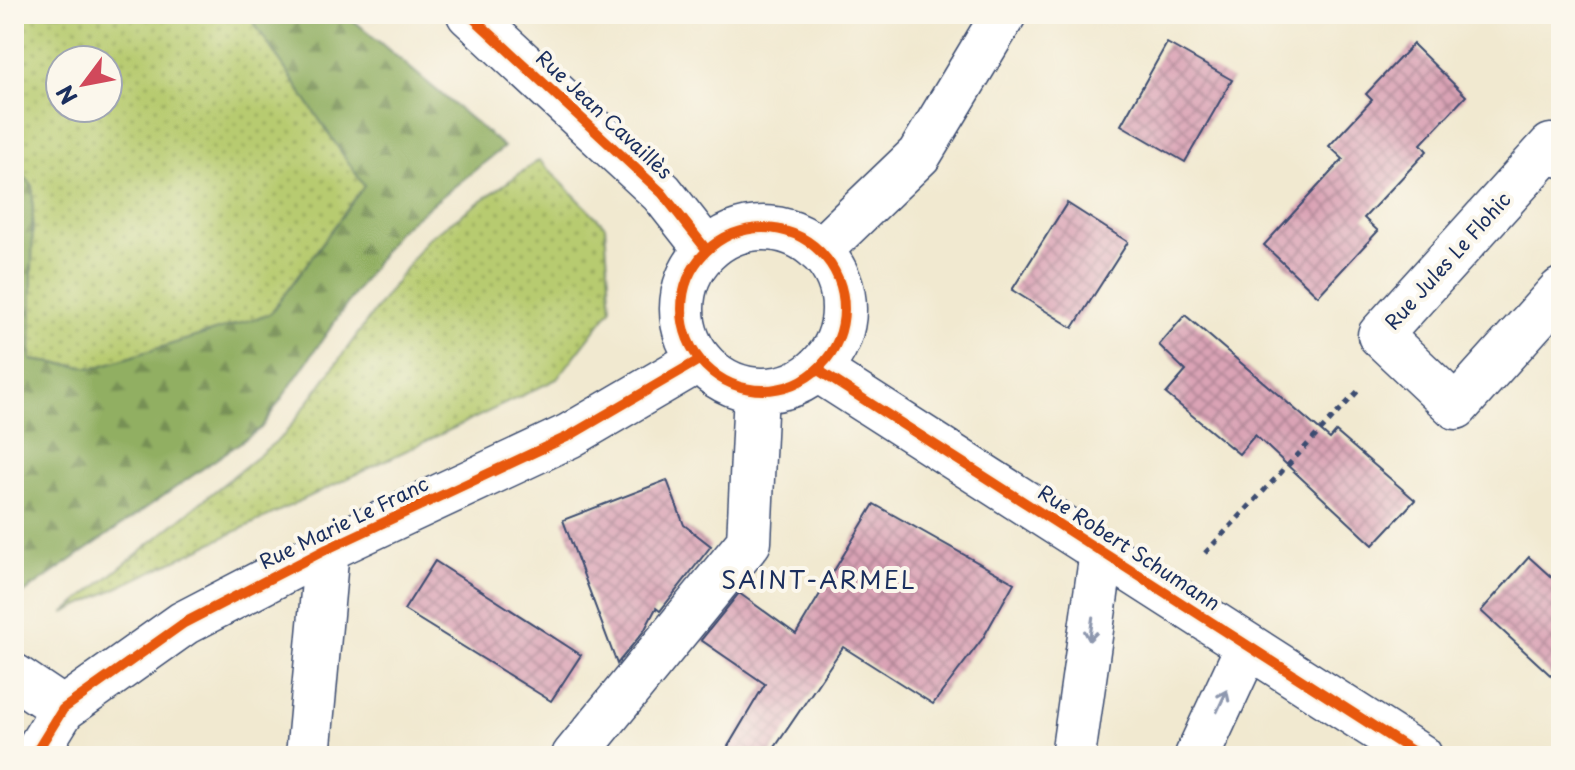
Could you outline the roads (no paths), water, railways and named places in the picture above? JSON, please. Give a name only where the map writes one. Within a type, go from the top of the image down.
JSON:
[{"type":"street","name":"Rue Jean Cavaillès","points":[[469,14],[662,193],[706,249]]},
{"type":"street","points":[[819,251],[919,155],[1004,14]]},
{"type":"street","name":"Rue Jules Le Flohic","points":[[1561,155],[1551,146],[1380,335],[1456,407],[1561,290]]},
{"type":"street","points":[[763,227],[803,238],[819,251],[838,278],[845,310],[838,343],[818,370],[790,387],[756,392],[724,382],[699,360],[684,327],[683,291],[691,269],[706,249],[723,237],[763,227]]},
{"type":"street","name":"Rue Marie Le Franc","points":[[34,756],[63,709],[184,623],[327,549],[569,436],[699,360]]},
{"type":"street","name":"Rue Robert Schumann","points":[[818,370],[1420,756]]},
{"type":"street","points":[[574,756],[749,542],[756,392]]},
{"type":"street","points":[[308,756],[327,549]]},
{"type":"street","points":[[1073,756],[1102,552]]},
{"type":"street","points":[[1197,756],[1248,646]]},
{"type":"street","points":[[14,676],[63,709]]},
{"type":"district","name":"SAINT-ARMEL","points":[[819,581]]}]
